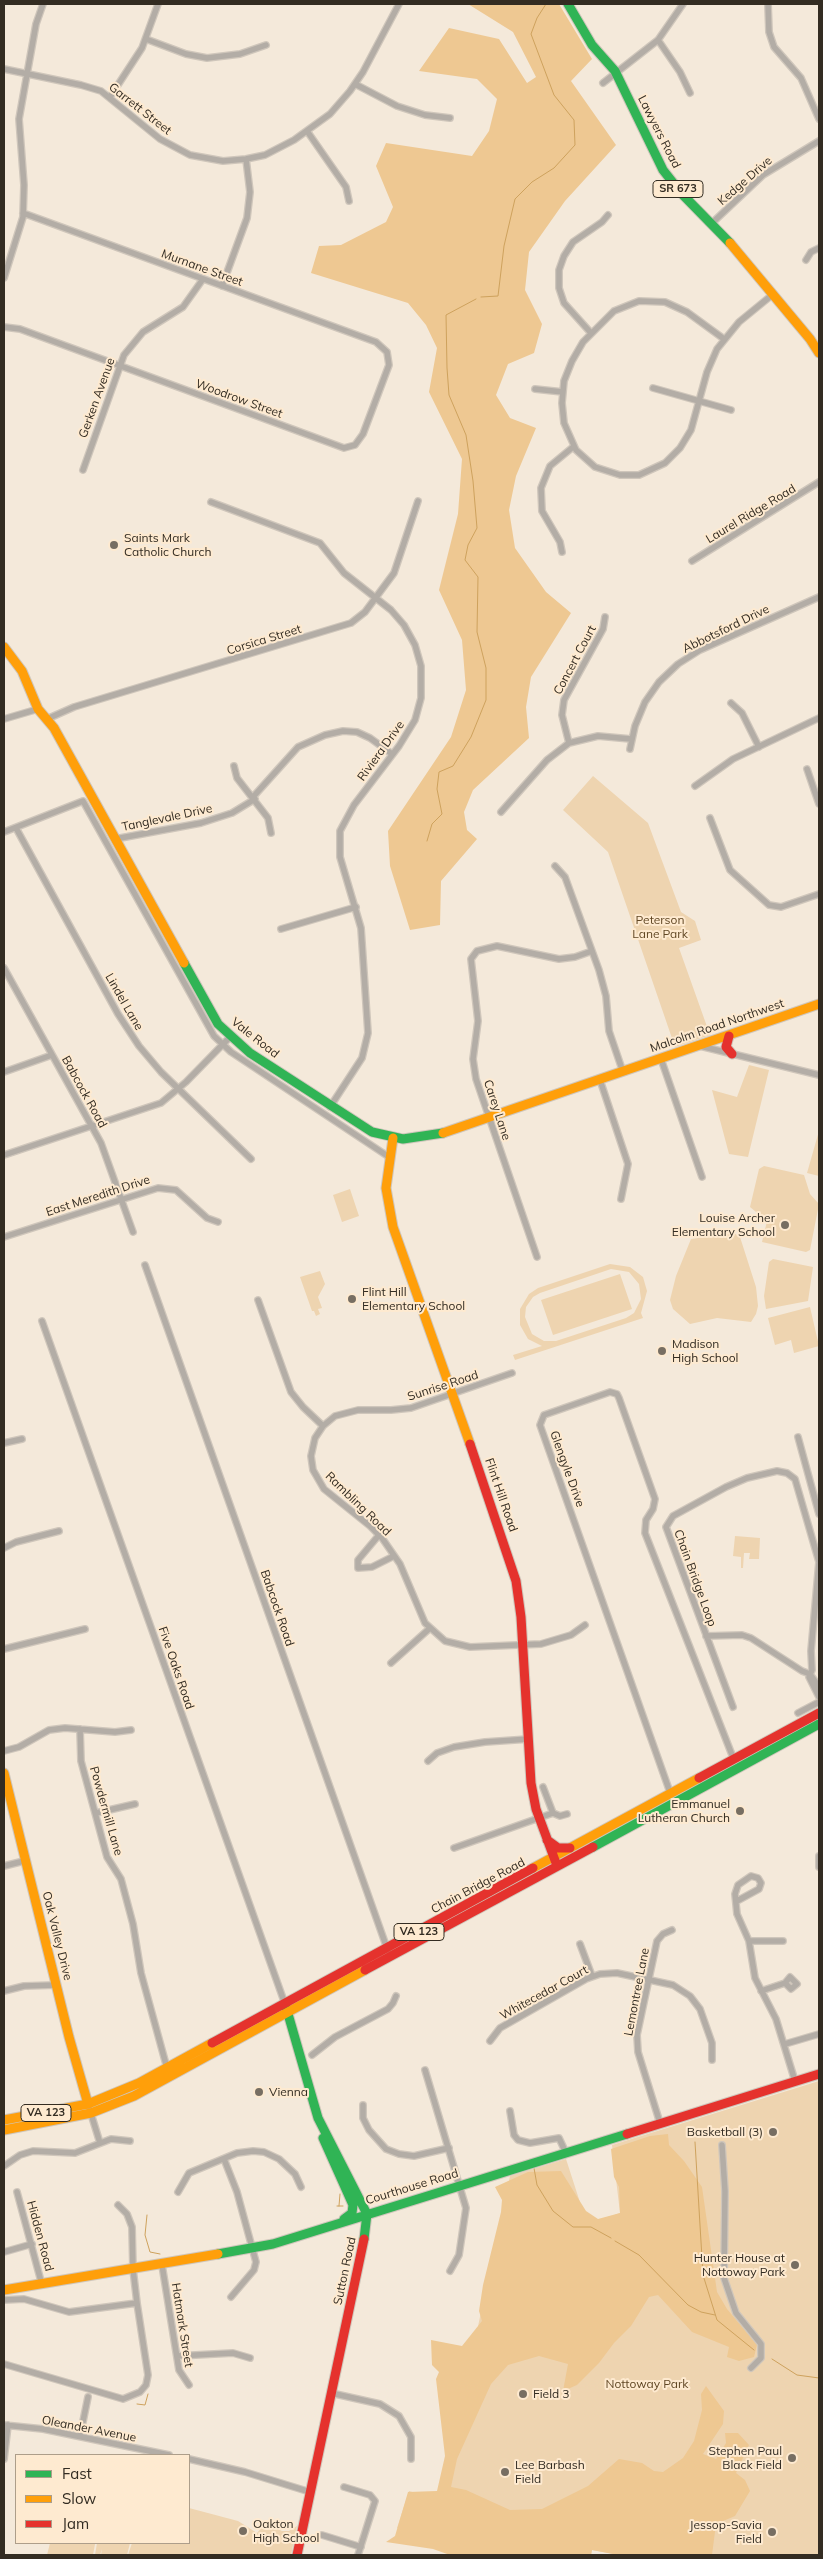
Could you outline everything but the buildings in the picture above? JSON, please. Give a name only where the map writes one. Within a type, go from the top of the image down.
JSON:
[{"type":"main road","name":"Lawyers Road","points":[[568,4],[592,45],[615,71],[663,170],[682,194],[743,256],[772,295],[810,339],[819,353]]},
{"type":"main road","name":"Vale Road","points":[[4,647],[22,671],[38,709],[48,719],[88,799],[114,839],[213,1016],[230,1037],[330,1107],[364,1128],[392,1138],[426,1137],[489,1118],[622,1072]]},
{"type":"main road","name":"Malcolm Road Northwest","points":[[622,1072],[819,1004]]},
{"type":"main road","points":[[729,1036],[726,1047],[732,1054]]},
{"type":"main road","name":"Flint Hill Road","points":[[392,1138],[386,1193],[393,1227],[512,1564],[519,1597],[531,1783],[540,1819],[558,1868]]},
{"type":"main road","name":"Chain Bridge Road","points":[[4,2130],[134,2096],[289,2013],[389,1953],[573,1848],[819,1713]]},
{"type":"main road","name":"Chain Bridge Road","points":[[4,2120],[90,2109],[285,2004],[558,1868],[819,1724]]},
{"type":"main road","name":"Oak Valley Drive","points":[[4,1773],[24,1860],[90,2109]]},
{"type":"main road","points":[[547,1840],[558,1848],[573,1848]]},
{"type":"main road","points":[[285,2004],[326,2149],[354,2208],[350,2215],[337,2224]]},
{"type":"main road","name":"Courthouse Road","points":[[4,2290],[162,2265],[254,2248],[819,2074]]},
{"type":"main road","points":[[318,2118],[367,2214]]},
{"type":"main road","name":"Sutton Road","points":[[297,2555],[366,2231],[367,2214]]},
{"type":"street","points":[[4,278],[23,213],[24,185],[18,131],[26,73],[38,16],[43,4]]},
{"type":"street","points":[[110,97],[136,60],[158,4]]},
{"type":"street","name":"Garrett Street","points":[[4,69],[81,85],[110,97],[160,138],[179,150],[211,160],[246,159],[272,151],[307,131],[330,114],[355,84],[399,4]]},
{"type":"street","points":[[603,83],[615,71],[658,40],[683,4]]},
{"type":"street","points":[[768,4],[769,32],[774,47],[802,78],[819,119]]},
{"type":"street","points":[[146,38],[186,54],[208,58],[240,54],[266,45]]},
{"type":"street","points":[[658,40],[680,72],[690,93]]},
{"type":"street","points":[[355,84],[397,106],[425,115],[450,118]]},
{"type":"street","points":[[307,131],[346,187],[349,201]]},
{"type":"street","name":"Kedge Drive","points":[[711,224],[763,175],[819,141]]},
{"type":"street","points":[[222,286],[247,218],[250,192],[246,159]]},
{"type":"street","name":"Murnane Street","points":[[23,213],[374,341]]},
{"type":"street","points":[[591,333],[564,303],[559,288],[559,270],[564,256],[573,242],[598,225],[608,215]]},
{"type":"street","points":[[806,260],[811,252],[819,248]]},
{"type":"street","name":"Gerken Avenue","points":[[83,470],[124,355],[136,338],[183,307],[203,278]]},
{"type":"street","points":[[724,339],[682,309],[656,301],[639,301],[622,307],[607,317],[591,333],[572,360],[562,392],[564,424],[573,447],[588,463],[604,471],[629,476],[649,471],[665,463],[680,448],[691,430],[709,366],[724,339],[739,322],[772,295]]},
{"type":"street","name":"Woodrow Street","points":[[4,327],[20,330],[344,448],[355,445],[363,434],[389,365],[388,352],[374,341]]},
{"type":"street","points":[[653,388],[731,410]]},
{"type":"street","points":[[535,389],[562,392]]},
{"type":"street","points":[[562,552],[560,542],[542,511],[541,488],[550,466],[573,447]]},
{"type":"street","name":"Laurel Ridge Road","points":[[692,561],[819,482]]},
{"type":"street","name":"Riviera Drive","points":[[211,502],[320,544],[339,569],[397,617],[410,635],[419,656],[423,676],[421,698],[415,720],[354,806],[340,831],[340,857],[361,928],[367,1043],[362,1058],[330,1107]]},
{"type":"street","name":"Corsica Street","points":[[48,719],[74,707],[343,627],[358,618],[376,598],[400,562],[418,502]]},
{"type":"street","name":"Abbotsford Drive","points":[[630,749],[631,739],[645,702],[659,682],[678,664],[700,650],[819,597]]},
{"type":"street","name":"Concert Court","points":[[569,743],[562,715],[564,700],[604,629],[605,616]]},
{"type":"street","points":[[731,703],[742,713],[758,747]]},
{"type":"street","points":[[4,719],[38,709]]},
{"type":"street","points":[[695,786],[723,765],[819,718]]},
{"type":"street","name":"Tanglevale Drive","points":[[114,839],[201,823],[232,813],[254,798],[298,747],[325,735],[342,731],[357,732],[370,738],[392,754]]},
{"type":"street","points":[[501,812],[547,760],[569,743],[598,736],[631,739]]},
{"type":"street","points":[[234,766],[237,778],[268,818],[271,834]]},
{"type":"street","points":[[807,769],[819,804]]},
{"type":"street","points":[[4,832],[88,799],[206,1024],[222,1044],[389,1157]]},
{"type":"street","points":[[710,818],[730,870],[768,905],[781,907],[819,894]]},
{"type":"street","name":"Lindel Lane","points":[[16,828],[127,1029],[150,1060],[251,1159]]},
{"type":"street","points":[[556,866],[565,877],[603,985],[609,1031],[622,1072]]},
{"type":"street","points":[[281,929],[356,907]]},
{"type":"street","name":"Carey Lane","points":[[536,1257],[489,1118],[474,1066],[478,1021],[471,963],[474,953],[497,946],[559,959],[575,958],[592,951]]},
{"type":"street","name":"Babcock Road","points":[[4,968],[92,1126],[106,1156],[133,1232]]},
{"type":"street","points":[[4,1155],[154,1106],[178,1089],[230,1037]]},
{"type":"street","points":[[700,1046],[819,1075]]},
{"type":"street","points":[[4,1072],[52,1055]]},
{"type":"street","points":[[661,1059],[702,1177]]},
{"type":"street","points":[[600,1080],[628,1164],[622,1199]]},
{"type":"street","name":"East Meredith Drive","points":[[4,1237],[154,1189],[170,1188],[181,1194],[207,1218],[218,1222]]},
{"type":"street","name":"Babcock Road","points":[[145,1265],[389,1953]]},
{"type":"street","points":[[258,1300],[291,1392],[303,1408],[323,1426]]},
{"type":"street","name":"Five Oaks Road","points":[[42,1321],[285,2004]]},
{"type":"street","name":"Sunrise Road","points":[[323,1426],[335,1416],[350,1411],[401,1410],[512,1374]]},
{"type":"street","name":"Glengyle Drive","points":[[675,1804],[540,1425],[542,1418],[548,1413],[610,1392],[617,1394],[655,1499],[653,1509],[646,1520],[645,1532],[734,1760]]},
{"type":"street","name":"Rambling Road","points":[[323,1426],[312,1449],[311,1464],[315,1477],[324,1489],[379,1535],[394,1556],[429,1629]]},
{"type":"street","points":[[798,1437],[819,1514]]},
{"type":"street","points":[[4,1443],[22,1439]]},
{"type":"street","name":"Chain Bridge Loop","points":[[819,1687],[810,1674],[802,1671],[746,1636],[706,1636],[666,1532],[667,1523],[673,1516],[735,1483],[777,1471],[788,1473],[797,1483],[819,1562],[810,1674],[810,1680],[819,1697]]},
{"type":"street","points":[[4,1548],[16,1542],[59,1531]]},
{"type":"street","points":[[379,1535],[358,1560],[358,1568],[372,1567],[394,1556]]},
{"type":"street","points":[[391,1663],[429,1629],[445,1640],[462,1646],[523,1644],[562,1639],[585,1625]]},
{"type":"street","points":[[4,1650],[85,1629]]},
{"type":"street","points":[[706,1636],[733,1707]]},
{"type":"street","points":[[798,1713],[819,1702]]},
{"type":"street","points":[[4,1751],[19,1747],[49,1730],[115,1732],[131,1730]]},
{"type":"street","name":"Powdermill Lane","points":[[80,1730],[79,1753],[107,1857],[121,1879],[133,1924],[141,1973],[167,2068]]},
{"type":"street","points":[[428,1761],[437,1753],[454,1747],[485,1742],[529,1739]]},
{"type":"street","points":[[543,1787],[553,1813],[560,1816],[567,1814]]},
{"type":"street","points":[[96,1813],[135,1804]]},
{"type":"street","points":[[454,1848],[553,1813]]},
{"type":"street","points":[[819,1856],[819,1867]]},
{"type":"street","points":[[4,1866],[24,1860]]},
{"type":"street","points":[[738,1901],[759,1889],[761,1883],[758,1878],[751,1876],[738,1885],[735,1894],[738,1901],[738,1919],[749,1940],[752,1967],[760,1991],[774,2014],[785,2044],[795,2081]]},
{"type":"street","name":"Lemontree Lane","points":[[660,2122],[637,2042],[638,2028],[656,1941],[663,1934],[672,1930]]},
{"type":"street","points":[[749,1940],[783,1941]]},
{"type":"street","points":[[580,1944],[592,1976]]},
{"type":"street","name":"Whitecedar Court","points":[[490,2041],[500,2028],[592,1976],[618,1973],[679,1987],[696,2002],[712,2043],[712,2060]]},
{"type":"street","points":[[760,1991],[785,1983]]},
{"type":"street","points":[[4,1991],[24,1986],[56,1985]]},
{"type":"street","points":[[312,2055],[335,2037],[388,2009],[396,1996]]},
{"type":"street","points":[[785,2044],[819,2034]]},
{"type":"street","points":[[425,2070],[466,2208],[459,2255],[450,2271]]},
{"type":"street","points":[[363,2105],[363,2118],[369,2130],[386,2149],[414,2156],[449,2148]]},
{"type":"street","points":[[90,2109],[100,2143]]},
{"type":"street","points":[[510,2110],[514,2135],[518,2140],[530,2143],[560,2138],[566,2153]]},
{"type":"street","points":[[4,2166],[26,2152],[40,2150],[75,2152],[116,2138],[130,2141]]},
{"type":"street","points":[[722,2145],[725,2191],[724,2278],[736,2313],[762,2344],[761,2358],[751,2368]]},
{"type":"street","points":[[178,2192],[186,2176],[247,2151],[270,2154],[288,2166],[301,2187]]},
{"type":"street","points":[[224,2159],[237,2192],[254,2248],[256,2262],[254,2270],[231,2297]]},
{"type":"street","name":"Hidden Road","points":[[18,2192],[42,2285]]},
{"type":"street","points":[[4,2364],[118,2399],[136,2396],[146,2385],[148,2375],[133,2269],[132,2227],[127,2214],[118,2205]]},
{"type":"street","points":[[4,2252],[32,2244]]},
{"type":"street","name":"Hatmark Street","points":[[162,2265],[180,2374],[189,2386]]},
{"type":"street","points":[[4,2300],[24,2299],[69,2312],[137,2303]]},
{"type":"street","points":[[177,2356],[233,2353],[250,2358]]},
{"type":"street","points":[[331,2393],[380,2404],[399,2416],[411,2437],[411,2459]]},
{"type":"street","points":[[80,2436],[88,2397]]},
{"type":"street","points":[[4,2460],[6,2425]]},
{"type":"street","name":"Oleander Avenue","points":[[6,2425],[80,2436],[164,2454]]},
{"type":"street","points":[[190,2459],[245,2472],[310,2492]]},
{"type":"street","points":[[344,2487],[370,2495],[375,2501],[358,2555]]},
{"type":"street","points":[[322,2535],[361,2547]]},
{"type":"green space","name":"Peterson Lane Park","points":[[593,776],[648,823],[681,912],[695,921],[701,940],[679,948],[710,1035],[675,1047],[608,852],[563,810]]},
{"type":"green space","points":[[749,1065],[769,1070],[748,1157],[729,1154],[712,1090],[737,1097]]},
{"type":"green space","points":[[819,1131],[819,1176],[807,1173]]},
{"type":"green space","points":[[764,1166],[804,1175],[810,1194],[819,1204],[810,1250],[806,1252],[762,1242],[767,1221],[750,1207],[759,1169]]},
{"type":"green space","points":[[350,1189],[359,1216],[342,1222],[333,1195]]},
{"type":"green space","points":[[734,1233],[740,1237],[756,1287],[758,1306],[756,1314],[751,1322],[717,1318],[690,1324],[673,1309],[670,1300],[676,1276],[691,1239]]},
{"type":"green space","points":[[773,1259],[813,1267],[808,1301],[766,1309],[764,1296],[769,1262]]},
{"type":"green space","points":[[610,1264],[630,1267],[643,1277],[647,1291],[641,1313],[643,1318],[515,1360],[513,1355],[542,1346],[528,1339],[520,1325],[520,1309],[529,1294],[538,1288]],"holes":[[[611,1269],[629,1272],[639,1284],[641,1299],[634,1313],[626,1318],[556,1341],[544,1341],[532,1334],[525,1317],[526,1307],[533,1297]]]},
{"type":"green space","points":[[320,1271],[325,1284],[318,1297],[322,1308],[318,1309],[320,1314],[316,1316],[314,1311],[312,1311],[300,1277]]},
{"type":"green space","points":[[620,1274],[632,1309],[553,1335],[541,1300]]},
{"type":"green space","points":[[810,1307],[819,1346],[794,1353],[791,1340],[775,1345],[768,1318]]},
{"type":"green space","points":[[735,1536],[760,1538],[759,1559],[749,1559],[750,1553],[744,1553],[743,1568],[741,1568],[741,1557],[733,1556]]},
{"type":"green space","name":"Nottoway Park","points":[[819,2081],[819,2555],[620,2555],[592,2550],[591,2555],[465,2555],[466,2551],[397,2528],[409,2491],[441,2500],[510,2176],[566,2159],[587,2224],[620,2213],[612,2145]]},
{"type":"green space","points":[[190,2508],[238,2521],[257,2533],[262,2527],[260,2523],[263,2522],[282,2531],[289,2531],[297,2526],[291,2555],[128,2555],[132,2544],[190,2544]]},
{"type":"green space","points":[[50,2544],[95,2544],[93,2555],[47,2555]]},
{"type":"green space","points":[[97,2544],[130,2544],[127,2555],[101,2555],[102,2549],[100,2555],[95,2555]]},
{"type":"shaded area","points":[[468,4],[559,4],[592,59],[571,81],[616,145],[565,201],[529,252],[525,290],[542,324],[534,353],[508,364],[496,395],[510,418],[536,428],[516,476],[509,510],[515,548],[546,592],[571,613],[531,677],[526,707],[529,738],[473,790],[464,812],[467,830],[477,839],[441,881],[440,925],[410,930],[390,866],[388,831],[451,737],[466,690],[462,640],[439,590],[458,514],[462,459],[429,392],[437,348],[426,325],[408,303],[311,273],[319,246],[341,245],[386,222],[393,207],[376,166],[386,143],[472,156],[489,131],[497,99],[477,79],[419,71],[449,28],[499,39],[527,83],[536,77],[513,32]]},
{"type":"shaded area","points":[[668,2134],[669,2145],[684,2161],[702,2187],[717,2292],[727,2309],[757,2345],[754,2357],[739,2361],[727,2357],[729,2347],[692,2332],[658,2295],[649,2297],[631,2326],[577,2385],[563,2391],[568,2364],[539,2356],[508,2365],[491,2384],[457,2459],[451,2487],[466,2490],[510,2510],[542,2509],[588,2486],[619,2459],[642,2463],[654,2471],[663,2472],[683,2458],[694,2441],[702,2410],[701,2394],[706,2386],[724,2411],[723,2424],[703,2454],[716,2459],[726,2443],[725,2433],[738,2433],[749,2445],[736,2473],[745,2480],[750,2491],[735,2516],[716,2524],[712,2555],[618,2555],[592,2550],[591,2555],[450,2555],[433,2549],[386,2542],[395,2536],[408,2492],[437,2491],[445,2456],[436,2379],[439,2372],[432,2365],[431,2340],[462,2346],[482,2321],[479,2311],[483,2285],[501,2212],[502,2200],[495,2187],[528,2172],[561,2171],[586,2211],[598,2219],[620,2213],[619,2187],[614,2177],[611,2149],[650,2136]]},
{"type":"waterway","points":[[481,297],[498,296],[504,246],[515,199],[532,182],[554,168],[575,145],[574,120],[554,95],[531,34],[537,18],[546,4]]},
{"type":"waterway","points":[[427,841],[432,824],[442,814],[437,789],[439,772],[453,766],[471,737],[486,700],[486,668],[477,632],[478,577],[465,560],[468,545],[477,528],[473,481],[466,435],[449,395],[447,368],[446,315],[476,299]]},
{"type":"waterway","points":[[695,2142],[703,2275],[717,2320],[754,2350]]},
{"type":"waterway","points":[[534,2168],[537,2185],[553,2211],[573,2227],[591,2227],[611,2238]]},
{"type":"waterway","points":[[339,2206],[340,2194]]},
{"type":"waterway","points":[[337,2206],[343,2206]]},
{"type":"waterway","points":[[147,2215],[145,2235],[150,2252],[160,2254]]},
{"type":"waterway","points":[[615,2241],[639,2255],[688,2305],[701,2312],[715,2315]]},
{"type":"waterway","points":[[772,2359],[797,2375],[819,2378]]},
{"type":"waterway","points":[[137,2404],[145,2405],[148,2394]]},
{"type":"traffic: fast","points":[[568,4],[592,45],[615,71],[663,170],[682,194],[730,243]]},
{"type":"traffic: fast","points":[[184,963],[218,1024],[250,1053],[372,1132],[403,1139],[443,1133]]},
{"type":"traffic: fast","points":[[593,1847],[819,1724]]},
{"type":"traffic: fast","points":[[286,2007],[318,2118],[367,2214],[364,2239]]},
{"type":"traffic: fast","points":[[218,2254],[273,2244],[627,2134]]},
{"type":"traffic: fast","points":[[323,2138],[353,2205],[352,2213],[344,2219]]},
{"type":"traffic: slow","points":[[730,243],[810,339],[819,353]]},
{"type":"traffic: slow","points":[[4,647],[22,671],[38,709],[54,728],[184,963]]},
{"type":"traffic: slow","points":[[443,1133],[819,1004]]},
{"type":"traffic: slow","points":[[393,1138],[386,1188],[393,1227],[470,1444]]},
{"type":"traffic: slow","points":[[4,1773],[69,2037],[88,2104]]},
{"type":"traffic: slow","points":[[533,1868],[699,1778]]},
{"type":"traffic: slow","points":[[4,2130],[91,2113],[134,2096],[365,1970]]},
{"type":"traffic: slow","points":[[4,2120],[88,2104],[139,2083],[212,2043]]},
{"type":"traffic: slow","points":[[4,2290],[218,2254]]},
{"type":"traffic: jam","points":[[729,1036],[726,1047],[732,1054]]},
{"type":"traffic: jam","points":[[470,1444],[516,1581],[521,1617],[531,1783],[536,1809],[556,1863]]},
{"type":"traffic: jam","points":[[699,1778],[819,1713]]},
{"type":"traffic: jam","points":[[547,1840],[558,1848],[570,1848]]},
{"type":"traffic: jam","points":[[365,1970],[593,1847]]},
{"type":"traffic: jam","points":[[212,2043],[533,1868]]},
{"type":"traffic: jam","points":[[627,2134],[819,2074]]},
{"type":"traffic: jam","points":[[297,2555],[364,2239]]},
{"type":"place","name":"Saints Mark Catholic Church","points":[[114,545]]},
{"type":"place","name":"Louise Archer Elementary School","points":[[785,1225]]},
{"type":"place","name":"Flint Hill Elementary School","points":[[352,1299]]},
{"type":"place","name":"Madison High School","points":[[662,1351]]},
{"type":"place","name":"Emmanuel Lutheran Church","points":[[740,1811]]},
{"type":"place","name":"Vienna","points":[[259,2092]]},
{"type":"place","name":"Basketball (3)","points":[[773,2132]]},
{"type":"place","name":"Hunter House at Nottoway Park","points":[[795,2265]]},
{"type":"place","name":"Field 3","points":[[523,2394]]},
{"type":"place","name":"Stephen Paul Black Field","points":[[792,2458]]},
{"type":"place","name":"Lee Barbash Field","points":[[505,2472]]},
{"type":"place","name":"Oakton High School","points":[[243,2531]]},
{"type":"place","name":"Jessop-Savia Field","points":[[772,2532]]}]
